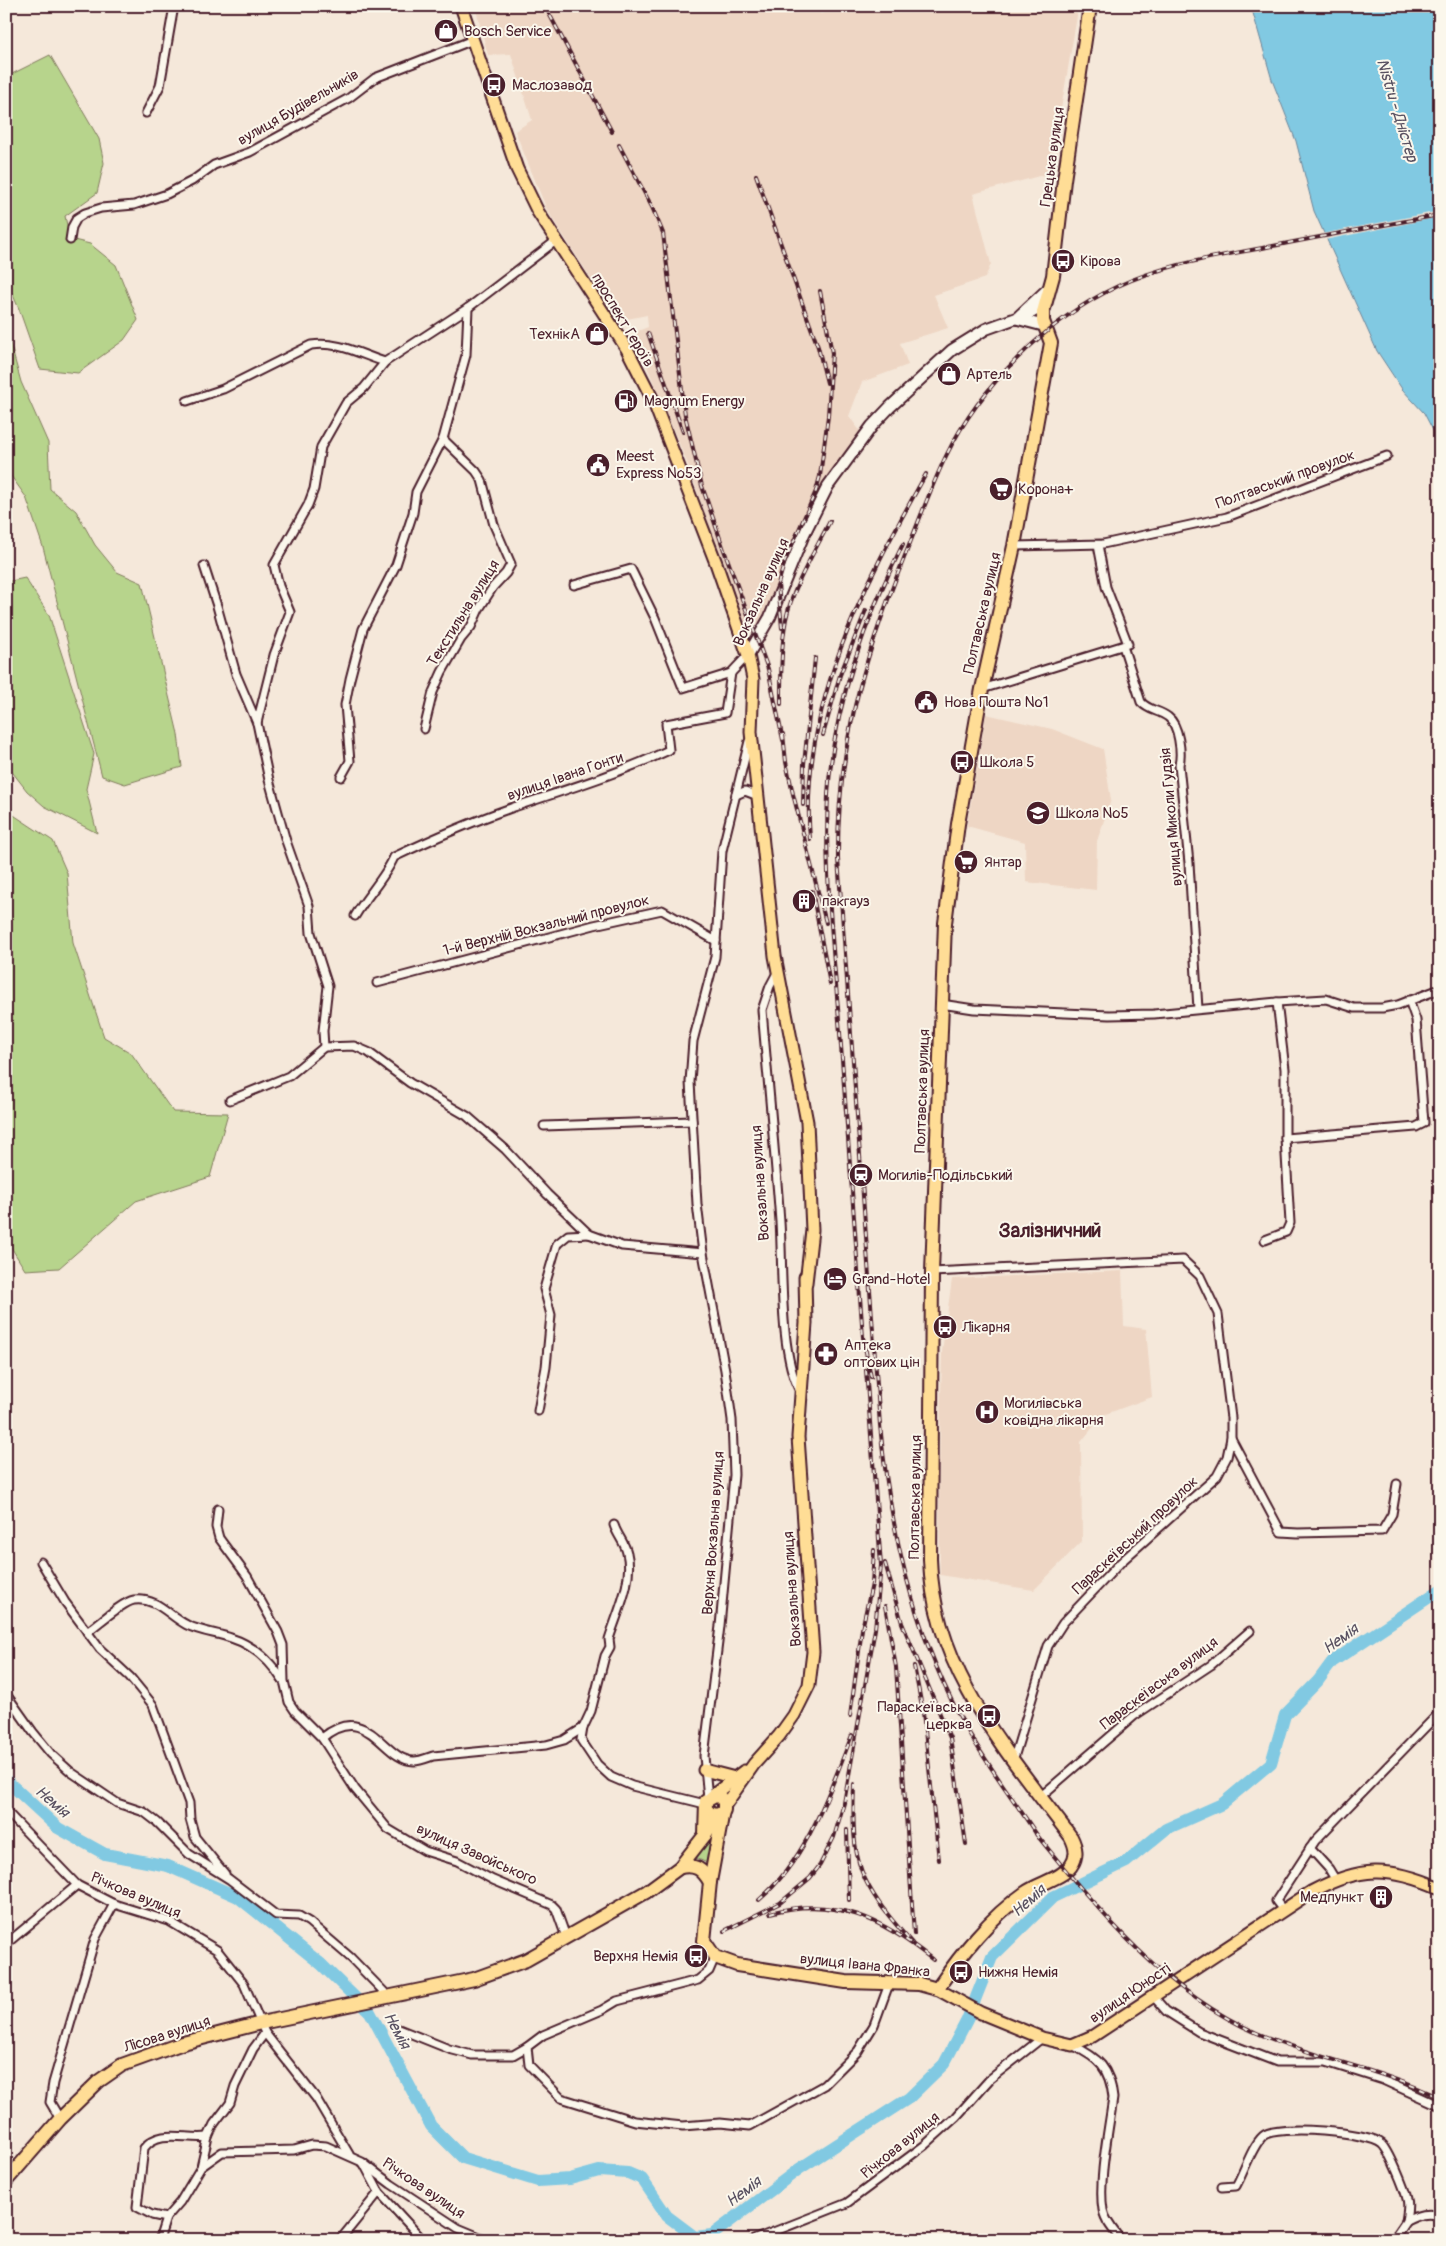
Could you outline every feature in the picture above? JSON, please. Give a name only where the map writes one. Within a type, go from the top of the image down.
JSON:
[{"type":"highway","name":"Грецька вулиця","points":[[1044,307],[1050,287],[1090,6]]},
{"type":"highway","name":"Полтавська вулиця","points":[[937,1989],[962,1953],[1001,1913],[1024,1893],[1064,1872],[1073,1864],[1076,1850],[1071,1837],[1013,1761],[972,1700],[954,1664],[941,1630],[931,1583],[932,1272],[946,913],[958,824],[982,689],[1014,546],[1050,343],[1045,326],[1044,307]]},
{"type":"highway","points":[[566,1937],[646,1892],[680,1867],[705,1835],[713,1808]]},
{"type":"highway","name":"Вокзальна вулиця","points":[[713,1808],[718,1840],[710,1882],[704,1941],[715,1958]]},
{"type":"highway","points":[[680,1867],[696,1866],[702,1870],[710,1882]]},
{"type":"highway","name":"Лісова вулиця","points":[[6,2181],[60,2119],[99,2081],[122,2065],[183,2043],[263,2028],[324,2011],[474,1980],[526,1960],[566,1937]]},
{"type":"highway","name":"вулиця Івана Франка","points":[[715,1958],[738,1965],[809,1977],[846,1982],[919,1984],[937,1989]]},
{"type":"main road","name":"проспект Героїв","points":[[461,6],[517,170],[538,212],[627,350],[653,400],[716,563],[748,655]]},
{"type":"main road","name":"Вокзальна вулиця","points":[[1017,319],[1050,287]]},
{"type":"main road","name":"Вокзальна вулиця","points":[[713,1808],[779,1736],[794,1715],[809,1685],[813,1652],[798,1437],[806,1323],[806,1283],[812,1230],[807,1122],[778,971],[751,732],[753,679],[748,655],[770,617],[804,534],[828,486],[867,433],[890,407],[952,350],[986,329],[1017,319],[1044,307]]},
{"type":"main road","points":[[1017,319],[1045,326]]},
{"type":"main road","name":"Вокзальна вулиця","points":[[713,1808],[735,1778],[754,1764]]},
{"type":"main road","points":[[704,1770],[735,1778]]},
{"type":"main road","name":"вулиця Юності","points":[[1072,2045],[1093,2036],[1283,1910],[1335,1879],[1366,1872],[1384,1873],[1402,1875],[1440,1888]]},
{"type":"main road","name":"вулиця Івана Франка","points":[[937,1989],[982,2013],[1042,2038]]},
{"type":"main road","points":[[1042,2038],[1072,2045]]},
{"type":"street","points":[[146,113],[160,86],[174,6]]},
{"type":"street","name":"вулиця Будівельників","points":[[70,240],[72,227],[77,218],[85,213],[101,208],[134,205],[167,194],[192,181],[214,164],[250,152],[349,98],[375,78],[472,40]]},
{"type":"street","points":[[257,723],[274,655],[290,612],[279,586],[274,565],[308,505],[314,489],[322,447],[346,403],[364,388],[385,362],[468,308],[557,240]]},
{"type":"street","points":[[341,777],[350,761],[345,705],[363,629],[396,565],[413,513],[416,492],[443,439],[466,355],[468,308]]},
{"type":"street","points":[[187,401],[223,389],[311,345],[325,343],[346,347],[385,362]]},
{"type":"street","name":"Текстильна вулиця","points":[[424,729],[433,692],[442,672],[461,639],[472,627],[493,587],[511,564],[494,525],[482,480],[476,471],[443,439]]},
{"type":"street","name":"Полтавський провулок","points":[[1014,546],[1098,545],[1228,517],[1387,456]]},
{"type":"street","name":"вулиця Миколи Гудзія","points":[[1098,545],[1106,588],[1142,702],[1147,709],[1170,718],[1174,724],[1182,752],[1179,765],[1189,863],[1198,1009]]},
{"type":"street","points":[[204,566],[218,606],[236,674],[257,723],[269,780],[286,841],[309,906],[311,933],[328,986],[323,1031],[324,1047]]},
{"type":"street","points":[[574,585],[631,569],[655,618],[683,688],[731,672],[748,655]]},
{"type":"street","points":[[982,689],[1125,645]]},
{"type":"street","name":"вулиця Івана Гонти","points":[[355,916],[389,869],[394,856],[445,833],[510,809],[598,781],[669,750],[666,724],[725,713],[731,672]]},
{"type":"street","name":"Верхня Вокзальна вулиця","points":[[713,1808],[704,1770],[734,1475],[732,1420],[725,1370],[703,1253],[697,1204],[690,1082],[693,1041],[715,957],[722,851],[751,732]]},
{"type":"street","points":[[736,794],[744,791],[758,796]]},
{"type":"street","name":"1-й Верхній Вокзальний провулок","points":[[377,983],[594,925],[662,910],[716,941]]},
{"type":"street","name":"Вокзальна вулиця","points":[[778,971],[770,986],[762,1010],[780,1224],[788,1357],[795,1382],[802,1393]]},
{"type":"street","points":[[941,1004],[974,1009],[1109,1015],[1154,1014],[1326,999],[1354,1008],[1382,1008],[1440,989]]},
{"type":"street","points":[[1285,1138],[1416,1127],[1424,1123],[1416,1020],[1408,1000]]},
{"type":"street","points":[[1265,1240],[1286,1232],[1290,1223],[1285,1138],[1285,1069],[1278,1002]]},
{"type":"street","points":[[230,1100],[289,1076],[324,1047],[354,1046],[368,1052],[410,1083],[467,1116],[505,1149],[547,1194],[589,1234],[622,1246],[703,1253]]},
{"type":"street","points":[[544,1126],[692,1121]]},
{"type":"street","points":[[538,1411],[546,1367],[551,1315],[544,1289],[557,1244],[568,1236],[589,1234]]},
{"type":"street","points":[[932,1272],[1183,1260],[1200,1276],[1218,1314],[1232,1438],[1281,1532],[1382,1532],[1392,1514],[1397,1484]]},
{"type":"street","name":"Параскеївський провулок","points":[[1013,1761],[1048,1646],[1063,1622],[1121,1562],[1218,1476],[1227,1457],[1232,1438]]},
{"type":"street","name":"вулиця Завойського","points":[[218,1509],[216,1527],[220,1538],[247,1576],[278,1632],[283,1645],[284,1681],[289,1702],[295,1711],[322,1738],[355,1789],[388,1829],[425,1851],[457,1861],[493,1880],[552,1905],[556,1909],[566,1937]]},
{"type":"street","points":[[614,1525],[618,1536],[627,1550],[630,1568],[609,1639],[610,1647],[605,1656],[596,1693],[583,1728],[581,1740],[597,1764],[611,1777],[632,1786],[713,1808]]},
{"type":"street","points":[[41,1562],[65,1602],[100,1649],[130,1677],[153,1705],[189,1803],[194,1837],[229,1879]]},
{"type":"street","name":"вулиця Завойського","points":[[87,1632],[130,1600],[144,1600],[168,1610],[185,1624],[249,1646],[277,1671],[284,1681]]},
{"type":"street","name":"Параскеївська вулиця","points":[[1040,1797],[1134,1716],[1211,1666],[1250,1631]]},
{"type":"street","points":[[6,1694],[51,1754],[71,1772],[117,1803],[144,1812],[157,1822],[189,1854],[229,1879],[276,1914],[299,1916],[309,1922],[351,1958],[389,1997]]},
{"type":"street","points":[[1283,1910],[1276,1901],[1310,1848],[1440,1712]]},
{"type":"street","points":[[322,1738],[333,1729],[346,1726],[360,1728],[374,1734],[397,1754],[415,1761],[433,1756],[546,1745],[564,1740],[583,1728]]},
{"type":"street","name":"Річкова вулиця","points":[[6,1811],[77,1885],[114,1904],[169,1920],[217,1950],[244,1984],[263,2028],[316,2098],[349,2154]]},
{"type":"street","points":[[1310,1848],[1329,1869],[1335,1879]]},
{"type":"street","points":[[6,1944],[77,1885]]},
{"type":"street","points":[[60,2119],[50,2102],[53,2083],[94,1939],[114,1904]]},
{"type":"street","points":[[399,2029],[449,2049],[472,2054],[513,2055],[528,2047],[543,2035],[602,2010],[617,2001],[698,1980],[709,1971],[715,1958]]},
{"type":"street","points":[[528,2047],[529,2065],[561,2098],[635,2121],[683,2126],[720,2123],[750,2126],[824,2085],[858,2051],[874,2025],[889,1984]]},
{"type":"street","points":[[1153,1996],[1166,2011],[1199,2032],[1278,2062],[1326,2062],[1383,2080],[1440,2106]]},
{"type":"street","points":[[159,2240],[166,2218],[180,2202],[201,2167],[208,2137],[214,2124],[230,2103],[235,2086],[263,2028]]},
{"type":"street","name":"Річкова вулиця","points":[[753,2240],[847,2203],[925,2145],[956,2117],[990,2079],[1042,2038]]},
{"type":"street","points":[[1072,2045],[1089,2053],[1106,2069],[1112,2083],[1113,2098],[1102,2188],[1103,2211],[1106,2220],[1121,2240]]},
{"type":"street","points":[[1222,2187],[1236,2186],[1258,2142],[1264,2135],[1271,2132],[1286,2130],[1318,2131],[1369,2137],[1381,2143],[1390,2156],[1408,2199],[1406,2222]]},
{"type":"street","points":[[166,2218],[152,2215],[137,2207],[144,2148],[149,2142],[166,2135],[197,2138],[208,2137]]},
{"type":"street","name":"Річкова вулиця","points":[[201,2167],[222,2152],[294,2150],[312,2145],[326,2146],[349,2154],[458,2228],[487,2240]]},
{"type":"street","points":[[362,2162],[379,2192],[423,2240]]},
{"type":"street","points":[[340,2240],[379,2192]]},
{"type":"street","points":[[1393,2240],[1406,2222],[1418,2215],[1430,2213],[1440,2216]]},
{"type":"shaded area","points":[[475,6],[817,6],[821,14],[844,6],[1076,6],[1077,16],[1050,173],[973,194],[991,264],[985,278],[934,295],[948,328],[900,343],[908,365],[862,382],[849,416],[860,431],[828,476],[767,620],[745,628],[688,465],[633,333],[648,327],[647,315],[627,319],[608,305],[547,210],[515,131],[532,120],[511,54],[488,55]]},
{"type":"shaded area","name":"Школа №5","points":[[986,714],[1052,729],[1103,749],[1111,800],[1097,841],[1096,890],[1026,882],[1025,842],[967,826]]},
{"type":"shaded area","points":[[1122,1271],[1124,1326],[1146,1329],[1152,1397],[1103,1415],[1081,1442],[1082,1541],[1034,1590],[940,1575],[939,1473],[942,1352],[952,1279]]},
{"type":"green space","points":[[50,55],[99,139],[104,163],[97,193],[65,216],[70,239],[90,244],[116,265],[138,320],[124,340],[78,373],[40,369],[19,309],[6,279],[6,77]]},
{"type":"green space","points":[[6,328],[21,382],[48,443],[50,489],[76,511],[95,545],[117,572],[142,583],[178,734],[182,767],[125,784],[102,776],[43,547],[26,497],[6,469]]},
{"type":"green space","points":[[25,578],[49,615],[94,754],[86,789],[97,833],[44,806],[27,791],[6,764],[6,582]]},
{"type":"green space","points":[[6,810],[53,841],[67,873],[73,943],[104,1037],[131,1053],[173,1112],[228,1113],[210,1177],[136,1201],[59,1268],[25,1270],[6,1239]]},
{"type":"green space","points":[[711,1832],[707,1863],[694,1857]]},
{"type":"water","name":"Nistru - Дністер","points":[[1251,6],[1440,6],[1440,444],[1424,413],[1402,389],[1377,351],[1314,211],[1296,141],[1272,80]]},
{"type":"pier","points":[[1440,211],[1440,217],[1324,240],[1321,234]]},
{"type":"waterway","name":"Немія","points":[[6,1780],[58,1828],[105,1854],[168,1866],[238,1897],[321,1964],[370,2012],[431,2126],[463,2158],[538,2181],[570,2179],[599,2171],[628,2173],[642,2179],[667,2216],[695,2237],[712,2235],[799,2169],[909,2098],[944,2064],[967,2020],[992,1957],[1053,1897],[1126,1862],[1166,1829],[1222,1804],[1271,1763],[1285,1715],[1318,1681],[1332,1662],[1440,1590]]},
{"type":"railway","points":[[545,6],[612,132]]},
{"type":"railway","points":[[619,145],[652,207],[663,233],[685,415],[702,486],[768,669],[783,740]]},
{"type":"railway","points":[[756,175],[818,347],[827,383]]},
{"type":"railway","points":[[1039,1838],[978,1748],[943,1683],[916,1612],[897,1538],[890,1501],[880,1425],[838,859],[842,779],[855,705],[889,596],[946,456],[960,430],[977,405],[1018,357],[1042,336],[1092,300],[1118,286],[1154,272],[1210,258],[1440,215]]},
{"type":"railway","points":[[782,628],[778,584],[785,561],[816,491],[820,476],[828,416],[832,353],[820,291]]},
{"type":"railway","points":[[648,333],[683,432]]},
{"type":"railway","points":[[810,839],[809,790],[815,742],[826,695],[859,603],[880,559],[926,474]]},
{"type":"railway","points":[[781,704],[783,640],[789,607],[805,569],[830,521]]},
{"type":"railway","points":[[871,1377],[863,1337],[831,921],[827,826],[828,795],[836,730],[853,666],[863,635],[903,544]]},
{"type":"railway","points":[[823,735],[840,675],[866,610]]},
{"type":"railway","points":[[803,805],[804,764],[815,658]]},
{"type":"railway","points":[[783,734],[786,762],[793,794],[826,923]]},
{"type":"railway","points":[[812,891],[830,984]]},
{"type":"railway","points":[[724,1931],[780,1903],[810,1878],[820,1865],[834,1837],[844,1803],[875,1629],[881,1565],[866,1370]]},
{"type":"railway","points":[[850,1716],[862,1629],[872,1584],[874,1550]]},
{"type":"railway","points":[[885,1563],[902,1623],[950,1738],[966,1844]]},
{"type":"railway","points":[[885,1606],[896,1667],[914,1934]]},
{"type":"railway","points":[[914,1666],[923,1712],[939,1860]]},
{"type":"railway","points":[[759,1900],[776,1884],[791,1865],[815,1824],[852,1735]]},
{"type":"railway","points":[[854,1784],[854,1834],[862,1871],[869,1887],[880,1904],[912,1943]]},
{"type":"railway","points":[[847,1830],[849,1900]]},
{"type":"railway","points":[[1036,1834],[1109,1920],[1135,1947],[1192,1996],[1224,2016],[1257,2033],[1303,2050],[1395,2079],[1440,2098]]},
{"type":"railway","points":[[770,1913],[794,1908],[816,1907],[837,1909],[858,1915],[896,1933],[933,1960]]},
{"type":"place","name":"Bosch Service","points":[[446,31]]},
{"type":"place","name":"Маслозавод","points":[[494,85]]},
{"type":"place","name":"Кірова","points":[[1063,261]]},
{"type":"place","name":"ТехнікА","points":[[597,334]]},
{"type":"place","name":"Артель","points":[[949,374]]},
{"type":"place","name":"Magnum Energy","points":[[626,401]]},
{"type":"place","name":"Meest Express №53","points":[[598,465]]},
{"type":"place","name":"Корона+","points":[[1001,489]]},
{"type":"place","name":"Нова Пошта №1","points":[[926,702]]},
{"type":"place","name":"Школа 5","points":[[962,762]]},
{"type":"place","name":"Школа №5","points":[[1038,813]]},
{"type":"place","name":"Янтар","points":[[966,862]]},
{"type":"place","name":"пакгауз","points":[[804,901]]},
{"type":"place","name":"Могилів-Подільський","points":[[861,1175]]},
{"type":"place","name":"Grand-Hotel","points":[[835,1279]]},
{"type":"place","name":"Лікарня","points":[[945,1327]]},
{"type":"place","name":"Аптека оптових цін","points":[[826,1354]]},
{"type":"place","name":"Могилівська ковідна лікарня","points":[[987,1412]]},
{"type":"place","name":"Параскеївська церква","points":[[989,1716]]},
{"type":"place","name":"Медпункт","points":[[1381,1897]]},
{"type":"place","name":"Верхня Немія","points":[[696,1956]]},
{"type":"place","name":"Нижня Немія","points":[[961,1972]]},
{"type":"district","name":"Залізничний","points":[[1050,1230]]}]
